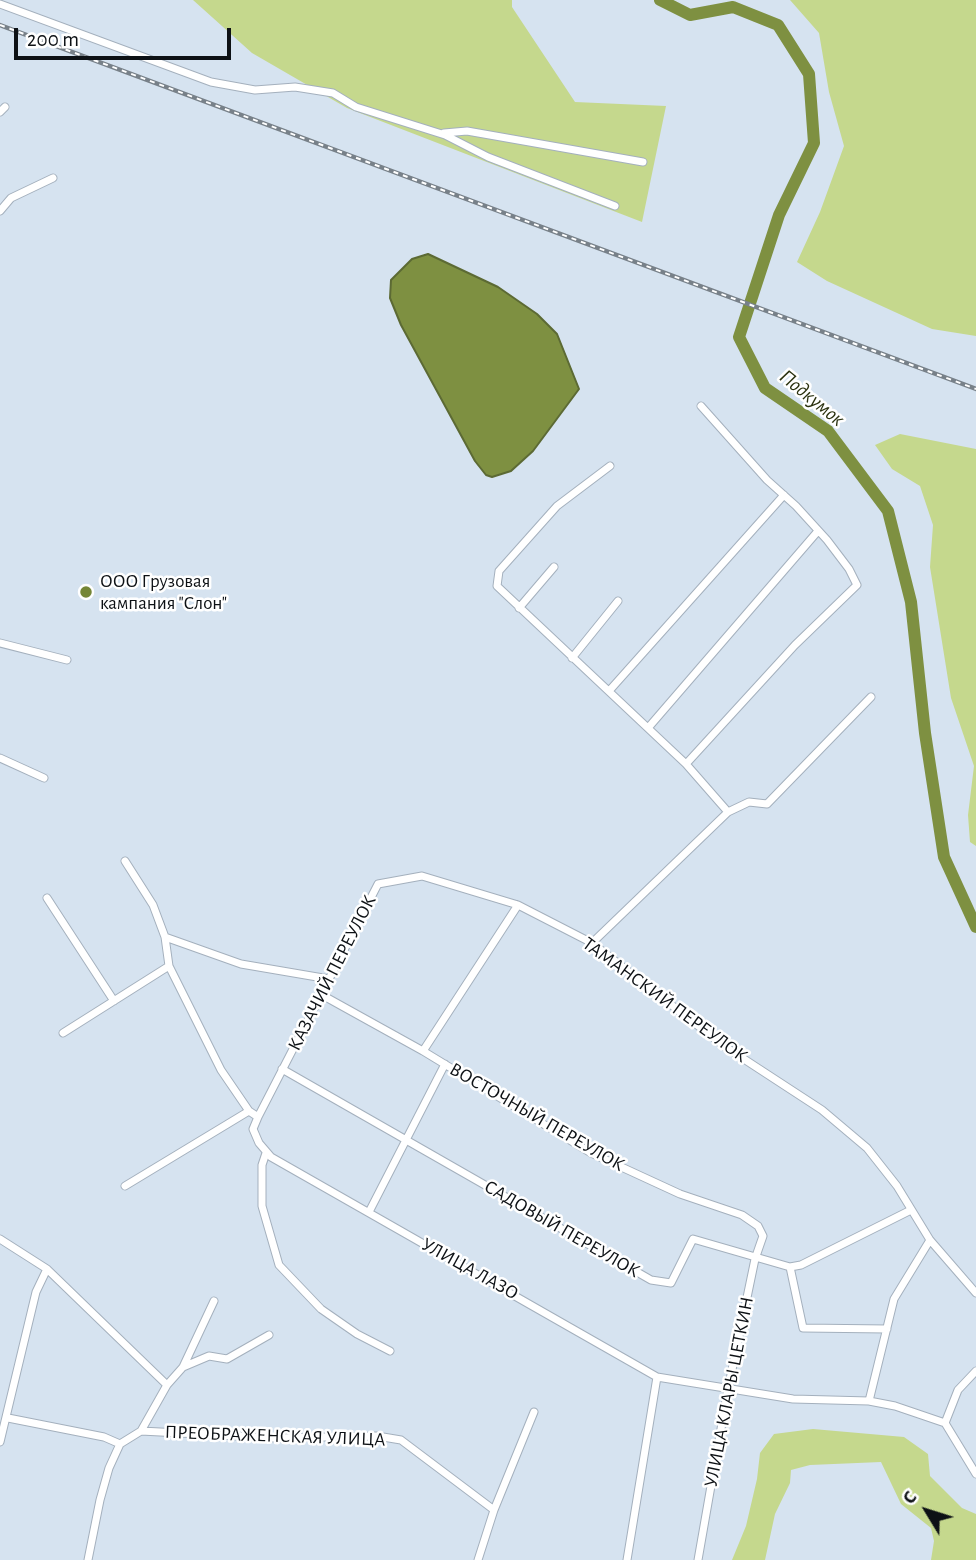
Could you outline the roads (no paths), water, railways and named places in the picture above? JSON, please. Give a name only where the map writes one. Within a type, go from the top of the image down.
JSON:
[{"type":"street","points":[[0,4],[211,82],[255,90],[295,87],[333,93],[356,107],[442,134],[488,157],[615,206]]},
{"type":"street","points":[[442,134],[467,131],[643,162]]},
{"type":"street","points":[[0,211],[11,198],[53,178]]},
{"type":"street","points":[[686,764],[795,645],[857,585],[849,569],[818,531],[701,406]]},
{"type":"street","points":[[610,466],[557,506],[499,571],[497,586],[686,764],[728,812]]},
{"type":"street","points":[[609,691],[784,495]]},
{"type":"street","points":[[648,728],[818,531]]},
{"type":"street","points":[[519,608],[554,567]]},
{"type":"street","points":[[572,658],[618,601]]},
{"type":"street","points":[[0,643],[67,660]]},
{"type":"street","points":[[592,943],[728,812],[749,802],[767,804],[871,697]]},
{"type":"street","points":[[0,758],[44,778]]},
{"type":"street","points":[[125,862],[153,905],[165,937],[169,966],[221,1070],[248,1111],[258,1117],[253,1129],[266,1153],[262,1166],[262,1206],[279,1265],[321,1309],[357,1334],[390,1351]]},
{"type":"street","name":"КАЗАЧИЙ ПЕРЕУЛОК","points":[[258,1117],[378,884],[422,876],[518,905]]},
{"type":"street","points":[[47,898],[114,1001]]},
{"type":"street","points":[[423,1051],[518,905]]},
{"type":"street","name":"ТАМАНСКИЙ ПЕРЕУЛОК","points":[[518,905],[592,943],[724,1046],[822,1110],[867,1148],[897,1186],[930,1240],[976,1293]]},
{"type":"street","points":[[165,937],[241,964],[329,979]]},
{"type":"street","points":[[63,1033],[169,966]]},
{"type":"street","name":"ВОСТОЧНЫЙ ПЕРЕУЛОК","points":[[322,995],[423,1051],[591,1153],[680,1194],[742,1215],[758,1226]]},
{"type":"street","points":[[369,1212],[445,1064]]},
{"type":"street","name":"САДОВЫЙ ПЕРЕУЛОК","points":[[282,1069],[651,1280],[671,1283],[693,1239],[790,1267]]},
{"type":"street","points":[[125,1186],[248,1111]]},
{"type":"street","name":"УЛИЦА ЛАЗО","points":[[266,1153],[657,1377],[793,1399],[869,1401],[895,1406],[946,1423]]},
{"type":"street","points":[[887,1329],[803,1328],[790,1267],[801,1265],[911,1210]]},
{"type":"street","name":"УЛИЦА КЛАРЫ ЦЕТКИН","points":[[698,1560],[728,1389],[762,1236],[758,1226]]},
{"type":"street","points":[[0,1239],[47,1269],[167,1385]]},
{"type":"street","points":[[869,1401],[894,1299],[930,1240]]},
{"type":"street","points":[[0,1442],[8,1418],[36,1292],[47,1269]]},
{"type":"street","points":[[141,1431],[167,1385],[183,1367],[214,1301]]},
{"type":"street","points":[[183,1367],[209,1356],[227,1359],[269,1335]]},
{"type":"street","points":[[976,1371],[958,1390],[946,1423],[976,1474]]},
{"type":"street","points":[[626,1560],[657,1377]]},
{"type":"street","points":[[478,1560],[494,1510],[534,1412]]},
{"type":"street","points":[[8,1418],[104,1437],[120,1444],[106,1479],[88,1560]]},
{"type":"street","name":"ПРЕОБРАЖЕНСКАЯ УЛИЦА","points":[[120,1444],[141,1431],[275,1438],[377,1436],[401,1440],[494,1510]]},
{"type":"waterway","name":"Подкумок","points":[[660,0],[690,15],[733,7],[778,25],[809,74],[814,143],[779,215],[739,337],[765,388],[828,431],[888,511],[911,602],[925,733],[944,857],[976,927]]},
{"type":"railway","points":[[0,25],[976,389]]},
{"type":"place","name":"ООО Грузовая кампания \"Слон\"","points":[[86,592]]}]
